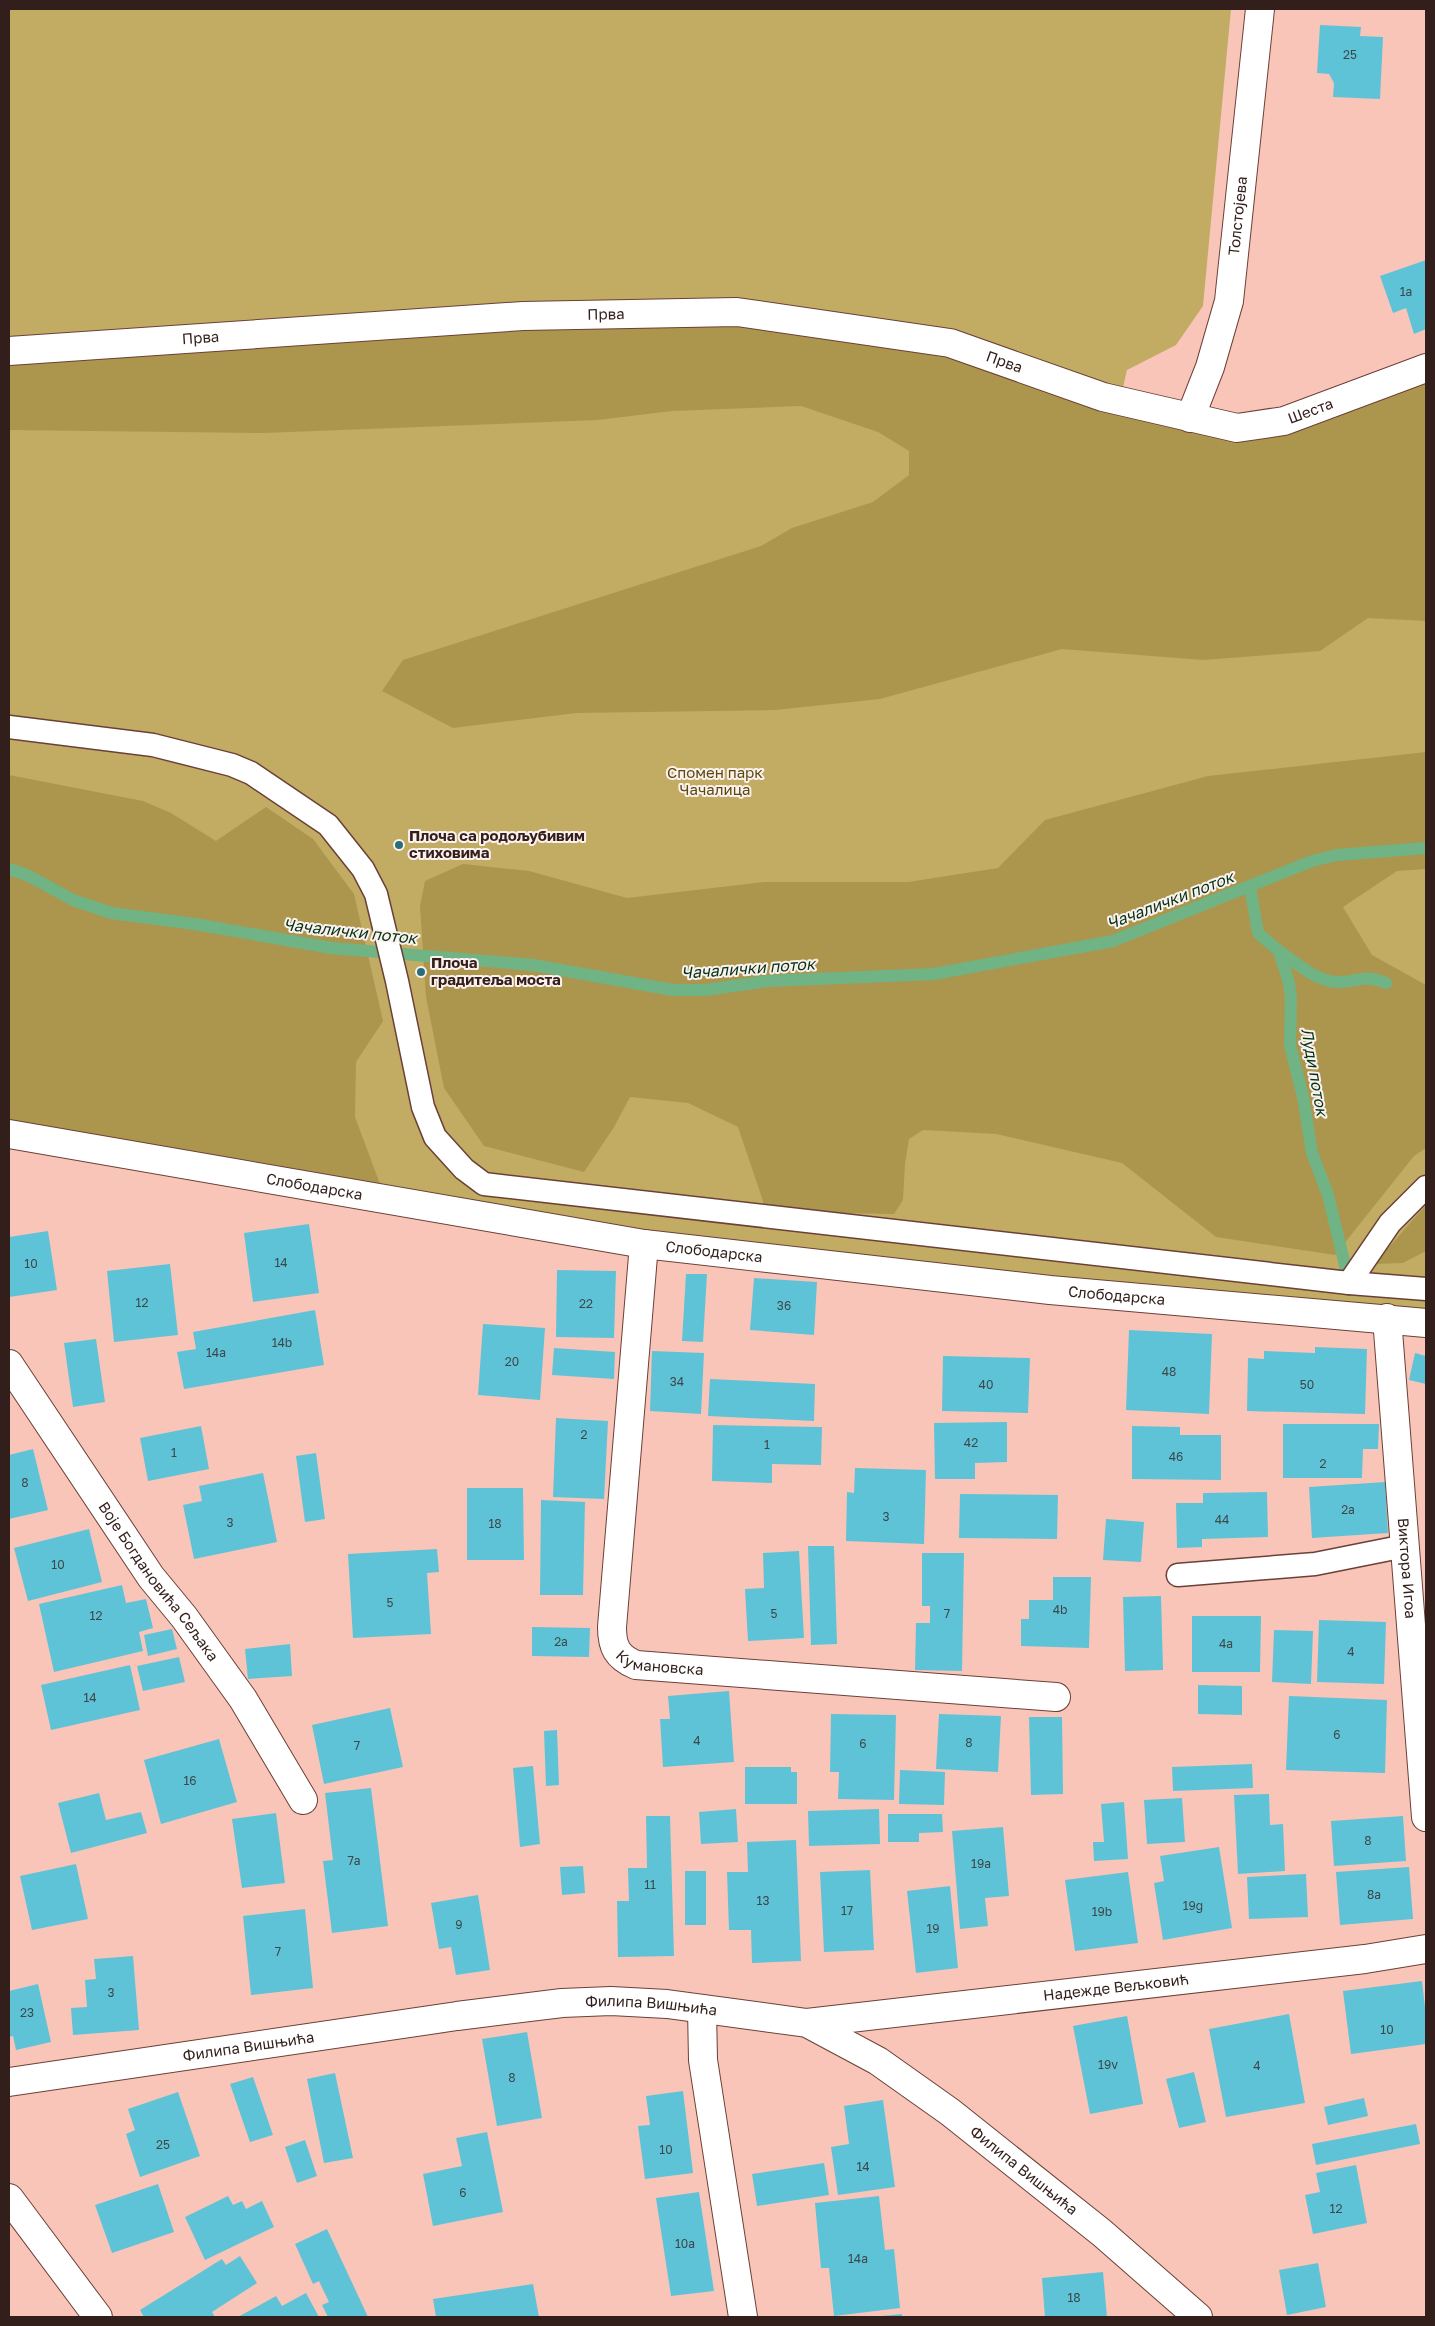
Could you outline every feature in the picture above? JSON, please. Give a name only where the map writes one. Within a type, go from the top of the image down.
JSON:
[{"type":"street","name":"Толстојева","points":[[1190,418],[1210,367],[1229,301],[1251,111],[1260,9]]},
{"type":"street","name":"Прва","points":[[9,351],[523,316],[737,312],[950,343],[1103,397],[1190,418]]},
{"type":"street","name":"Шеста","points":[[1190,418],[1237,428],[1284,421],[1426,368]]},
{"type":"street","name":"Слободарска","points":[[9,1134],[644,1244],[1050,1290],[1426,1323]]},
{"type":"street","name":"Кумановска","points":[[644,1244],[612,1627],[612,1642],[618,1654],[636,1665],[1056,1697]]},
{"type":"street","name":"Виктора Игоа","points":[[1386,1318],[1426,1818]]},
{"type":"street","name":"Воје Богдановића Сељака","points":[[9,1364],[150,1577],[184,1617],[243,1699],[303,1800]]},
{"type":"street","name":"Надежде Вељковић","points":[[807,2024],[1365,1959],[1426,1949]]},
{"type":"street","name":"Филипа Вишњића","points":[[9,2082],[457,2016],[562,2003],[611,2001],[667,2004],[807,2024],[878,2060],[950,2112],[1102,2233],[1198,2317]]},
{"type":"street","points":[[702,2009],[703,2060],[743,2317]]},
{"type":"street","points":[[9,2198],[98,2317]]},
{"type":"lane","points":[[9,728],[152,745],[232,764],[252,773],[328,825],[372,884],[397,981],[423,1106],[435,1137],[464,1169],[484,1184],[1348,1284],[1426,1289]]},
{"type":"lane","points":[[1348,1284],[1390,1223],[1426,1187]]},
{"type":"lane","points":[[1178,1575],[1315,1564],[1404,1546]]},
{"type":"green space","name":"Спомен парк Чачалица","points":[[9,9],[1231,9],[1203,306],[1176,345],[1127,370],[1120,401],[1237,428],[1426,368],[1426,1323],[644,1244],[9,1134]]},
{"type":"shaded area","points":[[737,312],[950,343],[1237,428],[1426,368],[1426,621],[1368,618],[1320,651],[1203,660],[1062,649],[880,699],[775,710],[577,713],[453,728],[382,691],[403,660],[761,546],[792,528],[873,502],[909,475],[909,451],[878,432],[801,406],[672,411],[598,420],[264,433],[9,430],[9,351]]},
{"type":"shaded area","points":[[1426,752],[1426,869],[1397,871],[1343,907],[1372,955],[1426,985],[1426,1148],[1414,1156],[1335,1255],[1216,1237],[1122,1163],[996,1134],[923,1130],[909,1139],[905,1164],[903,1200],[894,1214],[835,1213],[764,1204],[738,1127],[688,1103],[630,1097],[614,1127],[584,1172],[484,1146],[444,1088],[426,997],[420,906],[425,881],[463,864],[529,871],[627,898],[765,882],[908,882],[998,868],[1045,820],[1208,776]]},
{"type":"shaded area","points":[[9,775],[143,801],[171,813],[216,841],[266,807],[313,839],[354,894],[383,1021],[356,1062],[355,1117],[386,1200],[9,1134]]},
{"type":"shaded area","points":[[1426,1205],[1426,1251],[1403,1263],[1374,1264]]},
{"type":"building","points":[[1320,25],[1361,27],[1360,36],[1383,37],[1380,99],[1333,97],[1334,83],[1329,74],[1317,73]]},
{"type":"building","points":[[1426,260],[1426,329],[1414,334],[1406,308],[1393,313],[1380,276]]},
{"type":"building","points":[[309,1224],[319,1293],[253,1302],[244,1233]]},
{"type":"building","points":[[48,1231],[57,1290],[9,1297],[9,1237]]},
{"type":"building","points":[[170,1264],[178,1335],[114,1342],[107,1271]]},
{"type":"building","points":[[557,1270],[616,1271],[614,1338],[556,1337]]},
{"type":"building","points":[[686,1274],[707,1274],[703,1342],[682,1341]]},
{"type":"building","points":[[754,1278],[817,1282],[814,1335],[750,1330]]},
{"type":"building","points":[[315,1310],[324,1365],[184,1389],[177,1352],[196,1349],[193,1332]]},
{"type":"building","points":[[483,1324],[545,1328],[540,1400],[478,1395]]},
{"type":"building","points":[[1129,1330],[1212,1334],[1209,1414],[1126,1410]]},
{"type":"building","points":[[96,1339],[105,1402],[73,1407],[64,1343]]},
{"type":"building","points":[[1315,1347],[1367,1349],[1365,1414],[1247,1411],[1248,1358],[1264,1359],[1264,1351],[1315,1353]]},
{"type":"building","points":[[554,1348],[615,1352],[614,1379],[552,1375]]},
{"type":"building","points":[[652,1351],[704,1353],[701,1414],[650,1411]]},
{"type":"building","points":[[1415,1353],[1426,1356],[1426,1384],[1409,1380]]},
{"type":"building","points":[[943,1356],[1030,1358],[1028,1413],[942,1411]]},
{"type":"building","points":[[710,1379],[815,1384],[814,1421],[708,1416]]},
{"type":"building","points":[[556,1418],[608,1421],[604,1499],[553,1497]]},
{"type":"building","points":[[1007,1422],[1007,1462],[975,1463],[975,1479],[935,1479],[934,1423]]},
{"type":"building","points":[[1283,1424],[1379,1424],[1378,1449],[1363,1449],[1362,1478],[1283,1478]]},
{"type":"building","points":[[713,1425],[822,1427],[821,1465],[772,1464],[772,1483],[712,1481]]},
{"type":"building","points":[[201,1426],[209,1469],[148,1481],[140,1438]]},
{"type":"building","points":[[1132,1426],[1180,1427],[1180,1435],[1221,1435],[1221,1480],[1132,1479]]},
{"type":"building","points":[[33,1449],[48,1510],[9,1519],[9,1455]]},
{"type":"building","points":[[316,1453],[325,1519],[305,1522],[296,1456]]},
{"type":"building","points":[[855,1468],[926,1470],[924,1544],[846,1541],[847,1492],[854,1493]]},
{"type":"building","points":[[263,1473],[277,1542],[194,1559],[183,1505],[202,1501],[199,1486]]},
{"type":"building","points":[[1385,1482],[1388,1533],[1312,1538],[1309,1487]]},
{"type":"building","points":[[467,1488],[523,1488],[524,1560],[467,1560]]},
{"type":"building","points":[[1267,1492],[1268,1537],[1202,1539],[1202,1547],[1177,1548],[1176,1503],[1203,1503],[1203,1493]]},
{"type":"building","points":[[960,1494],[1058,1495],[1057,1539],[959,1538]]},
{"type":"building","points":[[541,1500],[585,1502],[583,1595],[540,1595]]},
{"type":"building","points":[[1106,1519],[1144,1522],[1141,1562],[1103,1560]]},
{"type":"building","points":[[89,1529],[102,1582],[28,1601],[14,1548]]},
{"type":"building","points":[[808,1546],[834,1546],[837,1644],[811,1645]]},
{"type":"building","points":[[437,1549],[439,1572],[427,1573],[431,1634],[353,1638],[348,1554]]},
{"type":"building","points":[[799,1551],[804,1638],[748,1641],[745,1589],[764,1588],[763,1553]]},
{"type":"building","points":[[922,1553],[964,1553],[962,1671],[915,1670],[916,1623],[930,1623],[930,1606],[922,1606]]},
{"type":"building","points":[[1053,1577],[1091,1577],[1089,1648],[1021,1646],[1021,1619],[1029,1619],[1029,1600],[1053,1600]]},
{"type":"building","points":[[122,1585],[126,1603],[146,1599],[153,1628],[139,1632],[143,1651],[54,1672],[39,1604]]},
{"type":"building","points":[[1161,1596],[1163,1670],[1125,1671],[1123,1597]]},
{"type":"building","points":[[1192,1616],[1261,1616],[1260,1672],[1192,1672]]},
{"type":"building","points":[[1319,1620],[1386,1622],[1384,1684],[1317,1682]]},
{"type":"building","points":[[532,1627],[590,1628],[589,1657],[532,1656]]},
{"type":"building","points":[[172,1629],[177,1649],[148,1656],[144,1635]]},
{"type":"building","points":[[1274,1630],[1313,1631],[1311,1684],[1272,1682]]},
{"type":"building","points":[[290,1644],[292,1676],[248,1679],[245,1649]]},
{"type":"building","points":[[179,1657],[185,1682],[143,1691],[137,1666]]},
{"type":"building","points":[[130,1665],[140,1710],[51,1730],[41,1685]]},
{"type":"building","points":[[1198,1685],[1242,1686],[1242,1715],[1198,1714]]},
{"type":"building","points":[[729,1691],[734,1762],[663,1767],[660,1719],[670,1719],[668,1696]]},
{"type":"building","points":[[1289,1696],[1387,1700],[1385,1773],[1286,1770]]},
{"type":"building","points":[[390,1708],[403,1767],[324,1784],[312,1725]]},
{"type":"building","points":[[831,1714],[896,1715],[894,1800],[838,1799],[839,1772],[830,1772]]},
{"type":"building","points":[[939,1714],[1001,1716],[998,1772],[936,1769]]},
{"type":"building","points":[[1029,1717],[1062,1717],[1063,1794],[1031,1795]]},
{"type":"building","points":[[557,1730],[559,1785],[546,1786],[544,1731]]},
{"type":"building","points":[[219,1739],[237,1802],[161,1824],[144,1760]]},
{"type":"building","points":[[1252,1764],[1253,1788],[1173,1791],[1172,1767]]},
{"type":"building","points":[[533,1766],[540,1844],[520,1847],[513,1768]]},
{"type":"building","points":[[745,1767],[791,1767],[791,1772],[797,1772],[797,1804],[745,1804]]},
{"type":"building","points":[[900,1770],[945,1772],[944,1805],[899,1804]]},
{"type":"building","points":[[371,1788],[388,1926],[332,1933],[323,1861],[333,1860],[325,1793]]},
{"type":"building","points":[[99,1793],[106,1820],[141,1812],[147,1833],[71,1853],[58,1803]]},
{"type":"building","points":[[1269,1794],[1270,1825],[1283,1824],[1285,1871],[1238,1874],[1234,1795]]},
{"type":"building","points":[[1182,1798],[1185,1842],[1147,1844],[1144,1800]]},
{"type":"building","points":[[1124,1802],[1128,1859],[1094,1861],[1093,1842],[1104,1842],[1101,1804]]},
{"type":"building","points":[[736,1809],[738,1842],[701,1844],[699,1812]]},
{"type":"building","points":[[879,1809],[880,1844],[809,1846],[808,1811]]},
{"type":"building","points":[[276,1813],[285,1883],[242,1888],[232,1819]]},
{"type":"building","points":[[888,1814],[942,1814],[943,1832],[919,1833],[919,1842],[888,1842]]},
{"type":"building","points":[[646,1816],[670,1816],[674,1956],[618,1957],[617,1901],[629,1901],[628,1868],[647,1868]]},
{"type":"building","points":[[1403,1816],[1406,1861],[1334,1866],[1331,1821]]},
{"type":"building","points":[[1003,1827],[1009,1896],[985,1898],[988,1926],[960,1929],[952,1831]]},
{"type":"building","points":[[796,1840],[801,1961],[752,1963],[751,1930],[729,1930],[727,1872],[748,1872],[747,1842]]},
{"type":"building","points":[[1219,1847],[1232,1928],[1163,1940],[1154,1883],[1164,1881],[1160,1856]]},
{"type":"building","points":[[76,1864],[88,1919],[32,1930],[20,1876]]},
{"type":"building","points":[[583,1866],[585,1893],[562,1895],[560,1867]]},
{"type":"building","points":[[1409,1867],[1413,1919],[1340,1925],[1336,1872]]},
{"type":"building","points":[[870,1870],[874,1950],[824,1952],[820,1872]]},
{"type":"building","points":[[685,1871],[706,1871],[706,1925],[685,1925]]},
{"type":"building","points":[[1128,1872],[1138,1943],[1075,1951],[1065,1880]]},
{"type":"building","points":[[1306,1874],[1308,1917],[1249,1919],[1247,1877]]},
{"type":"building","points":[[950,1886],[958,1968],[916,1973],[907,1891]]},
{"type":"building","points":[[478,1895],[490,1970],[456,1975],[451,1947],[439,1949],[431,1903]]},
{"type":"building","points":[[305,1909],[313,1988],[251,1995],[243,1916]]},
{"type":"building","points":[[133,1956],[139,2030],[73,2035],[71,2008],[87,2007],[85,1980],[96,1979],[94,1959]]},
{"type":"building","points":[[1422,1981],[1426,2016],[1426,2044],[1351,2054],[1343,1991]]},
{"type":"building","points":[[38,1984],[51,2042],[16,2050],[13,2036],[9,2037],[9,1991]]},
{"type":"building","points":[[1289,2014],[1305,2103],[1226,2117],[1209,2029]]},
{"type":"building","points":[[1127,2016],[1143,2104],[1090,2114],[1073,2026]]},
{"type":"building","points":[[527,2032],[542,2118],[497,2126],[482,2039]]},
{"type":"building","points":[[1194,2072],[1206,2122],[1179,2128],[1166,2079]]},
{"type":"building","points":[[335,2073],[353,2158],[324,2163],[307,2079]]},
{"type":"building","points":[[253,2077],[273,2135],[250,2142],[230,2084]]},
{"type":"building","points":[[683,2091],[693,2173],[645,2179],[638,2126],[650,2125],[646,2096]]},
{"type":"building","points":[[178,2092],[200,2156],[140,2177],[126,2134],[135,2130],[128,2109]]},
{"type":"building","points":[[1364,2098],[1368,2116],[1328,2125],[1324,2107]]},
{"type":"building","points":[[883,2100],[895,2187],[838,2195],[831,2147],[849,2144],[844,2106]]},
{"type":"building","points":[[1416,2124],[1420,2144],[1316,2165],[1312,2144]]},
{"type":"building","points":[[487,2132],[503,2212],[433,2226],[423,2174],[462,2166],[456,2138]]},
{"type":"building","points":[[305,2140],[317,2176],[297,2183],[285,2147]]},
{"type":"building","points":[[824,2163],[829,2195],[757,2206],[752,2174]]},
{"type":"building","points":[[1356,2165],[1367,2223],[1313,2234],[1305,2195],[1320,2192],[1316,2173]]},
{"type":"building","points":[[158,2184],[174,2232],[112,2253],[95,2205]]},
{"type":"building","points":[[699,2192],[714,2291],[671,2296],[656,2198]]},
{"type":"building","points":[[228,2196],[233,2205],[242,2201],[246,2209],[262,2201],[274,2227],[205,2260],[185,2217]]},
{"type":"building","points":[[879,2196],[885,2250],[894,2249],[900,2308],[834,2316],[829,2268],[821,2268],[815,2203]]},
{"type":"building","points":[[327,2229],[368,2317],[328,2317],[322,2305],[329,2302],[319,2281],[313,2284],[295,2244]]},
{"type":"building","points":[[240,2256],[257,2283],[212,2312],[215,2317],[144,2317],[140,2310],[222,2259],[226,2265]]},
{"type":"building","points":[[1318,2263],[1326,2307],[1287,2315],[1279,2270]]},
{"type":"building","points":[[1103,2272],[1107,2317],[1045,2317],[1042,2278]]},
{"type":"building","points":[[533,2284],[539,2317],[436,2317],[433,2299]]},
{"type":"building","points":[[306,2293],[319,2317],[238,2317],[276,2296],[282,2306]]},
{"type":"building","points":[[902,2314],[902,2317],[882,2317],[882,2316]]},
{"type":"waterway","name":"Чачалички поток","points":[[9,869],[27,875],[73,900],[111,913],[195,924],[331,948],[533,965],[673,990],[705,990],[768,981],[934,974],[1113,941],[1312,861],[1337,855],[1426,848]]},
{"type":"waterway","name":"Луди поток","points":[[1250,887],[1258,933],[1279,951],[1289,983],[1291,998],[1290,1045],[1303,1097],[1312,1153],[1328,1195],[1346,1269]]},
{"type":"waterway","points":[[1279,951],[1315,976],[1323,979],[1340,982],[1367,978],[1386,983]]},
{"type":"place","name":"Плоча са родољубивим стиховима","points":[[399,845]]},
{"type":"place","name":"Плоча градитеља моста","points":[[421,972]]}]
